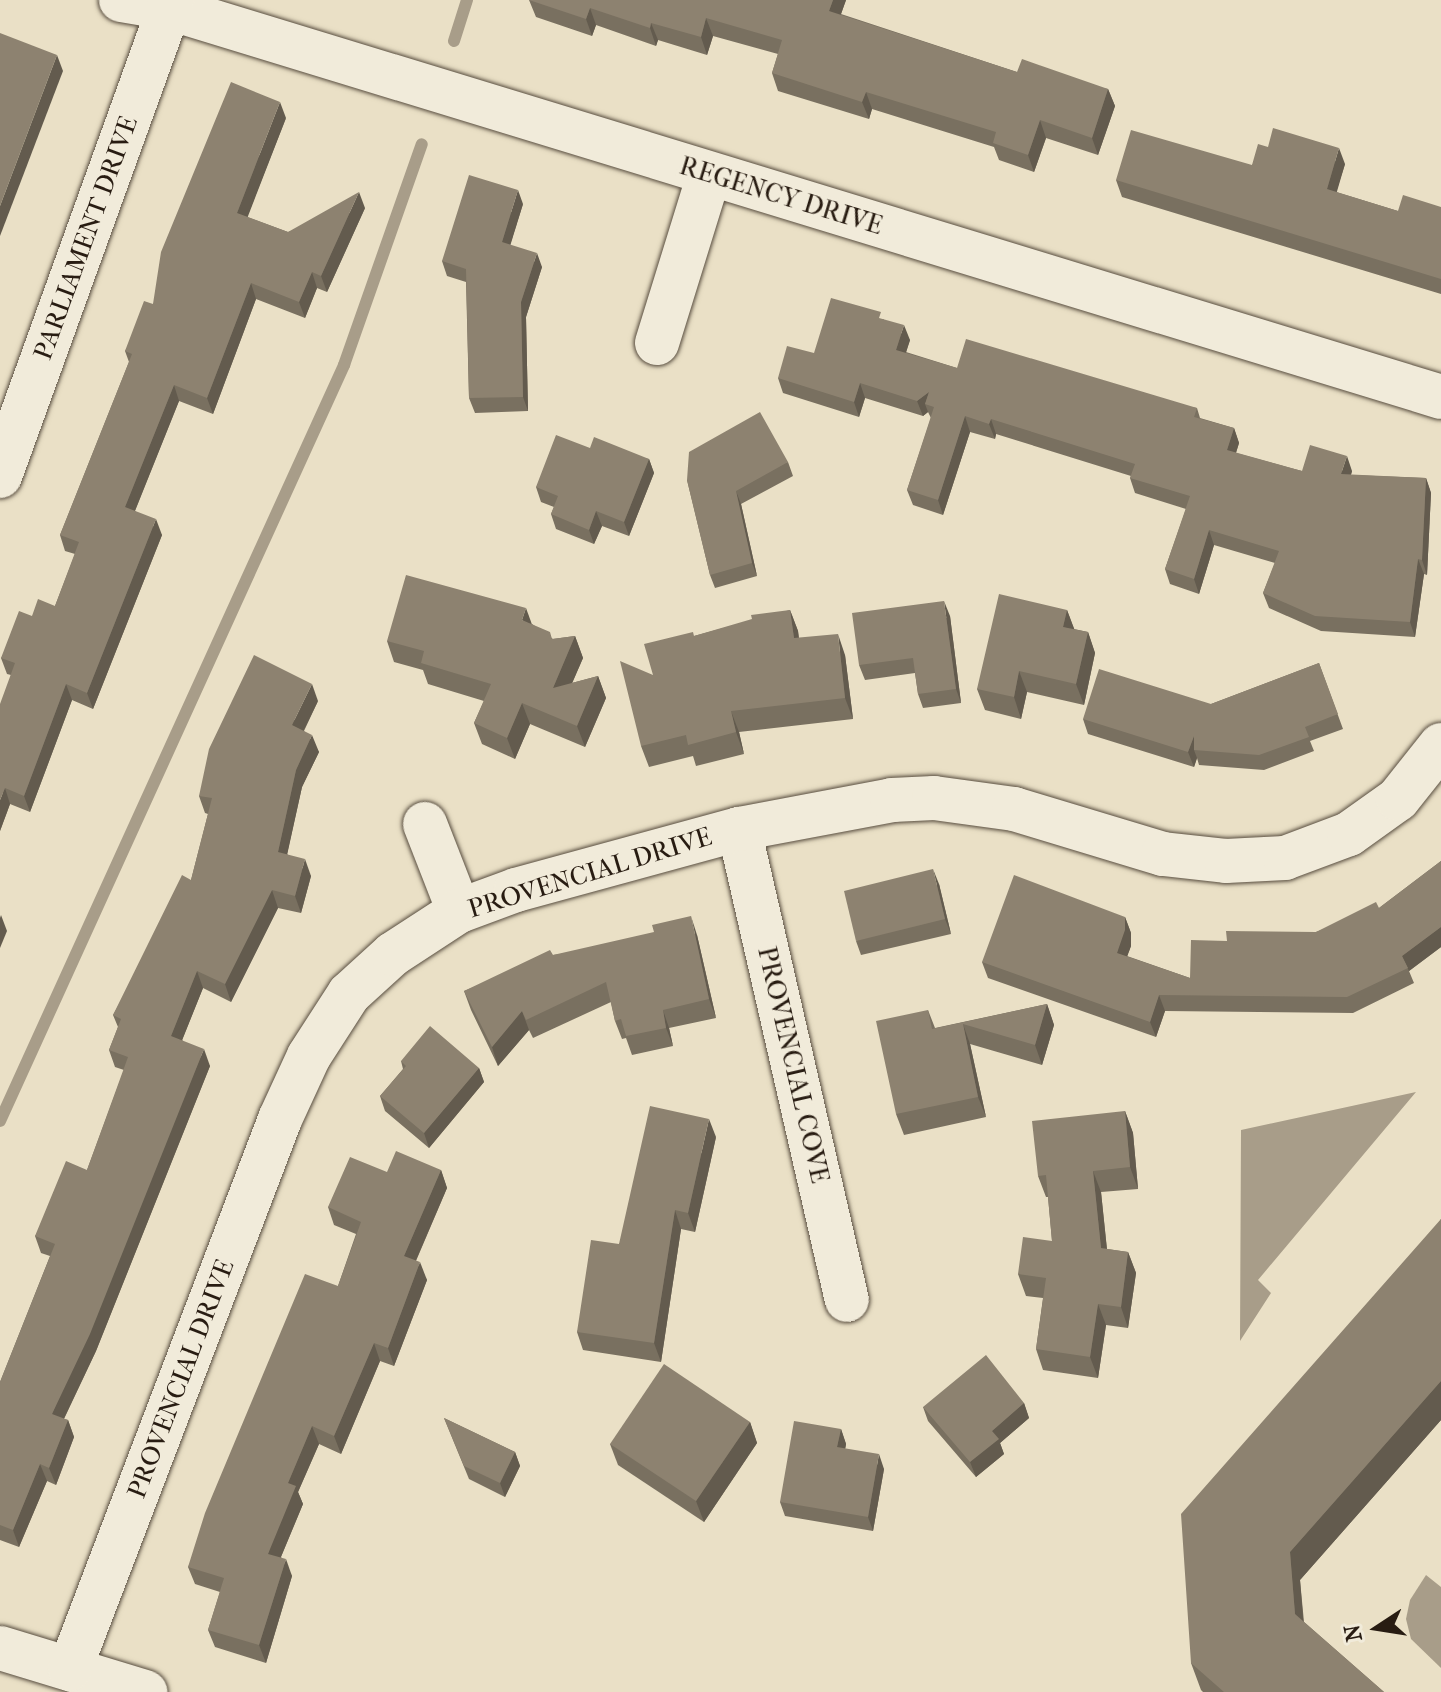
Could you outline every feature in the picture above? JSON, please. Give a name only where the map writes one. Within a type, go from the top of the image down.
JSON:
[{"type":"street","name":"REGENCY DRIVE","points":[[121,0],[170,4],[709,175],[1441,397]]},
{"type":"street","name":"PARLIAMENT DRIVE","points":[[0,476],[170,4]]},
{"type":"street","points":[[657,343],[709,175]]},
{"type":"street","name":"PROVENCIAL DRIVE","points":[[70,1669],[280,1119],[309,1056],[349,994],[393,954],[459,911],[584,869],[739,829],[853,806],[934,798],[1014,809],[1163,854],[1226,861],[1285,858],[1349,834],[1398,799],[1441,745]]},
{"type":"street","points":[[425,824],[459,911]]},
{"type":"street","name":"PROVENCIAL COVE","points":[[739,829],[847,1300]]},
{"type":"street","points":[[0,1648],[145,1692]]},
{"type":"shaded area","points":[[1416,1092],[1258,1280],[1271,1293],[1240,1341],[1241,1130]]},
{"type":"shaded area","points":[[1426,1575],[1441,1587],[1441,1668],[1411,1639],[1406,1619],[1410,1600]]},
{"type":"building","points":[[529,0],[833,0],[829,11],[1017,72],[1022,59],[1108,89],[1092,138],[1040,120],[1028,155],[993,143],[996,132],[866,92],[862,102],[772,73],[782,40],[706,18],[701,37],[651,23],[650,28],[590,8],[586,19]]},
{"type":"building","points":[[0,33],[57,55],[0,206]]},
{"type":"building","points":[[231,82],[280,102],[237,213],[288,232],[359,192],[321,276],[312,272],[299,302],[251,283],[207,398],[174,385],[125,507],[156,519],[87,693],[66,684],[24,796],[5,788],[0,800],[0,704],[15,663],[1,658],[19,611],[32,616],[38,599],[55,606],[79,542],[60,535],[132,354],[125,351],[144,301],[153,304],[161,252]]},
{"type":"building","points":[[1273,128],[1339,148],[1327,189],[1398,211],[1403,195],[1441,207],[1441,279],[1116,180],[1131,130],[1252,165],[1258,144],[1268,147]]},
{"type":"building","points":[[469,175],[518,190],[502,242],[537,253],[521,302],[523,397],[469,398],[466,269],[442,261]]},
{"type":"building","points":[[831,298],[881,312],[879,318],[904,325],[896,350],[957,368],[966,339],[1197,408],[1194,417],[1234,428],[1227,450],[1302,471],[1310,445],[1347,456],[1341,474],[1426,478],[1422,560],[1418,559],[1410,622],[1315,616],[1263,593],[1279,551],[1209,530],[1194,579],[1165,569],[1190,496],[1130,478],[1135,464],[991,419],[989,424],[965,416],[938,500],[907,490],[934,407],[925,404],[929,392],[917,401],[860,383],[854,402],[778,378],[787,346],[814,353]]},
{"type":"building","points":[[760,412],[788,462],[736,491],[752,563],[710,575],[687,480],[689,452]]},
{"type":"building","points":[[556,435],[590,448],[594,437],[649,459],[624,522],[596,511],[589,530],[551,514],[558,496],[536,487]]},
{"type":"building","points":[[406,575],[526,608],[522,620],[550,632],[552,639],[575,636],[553,688],[598,676],[577,726],[522,703],[507,738],[474,723],[491,684],[421,663],[424,651],[387,641]]},
{"type":"building","points":[[999,594],[1067,610],[1063,627],[1088,632],[1076,684],[1019,671],[1014,697],[977,689]]},
{"type":"building","points":[[944,601],[956,689],[918,694],[913,658],[859,665],[852,613]]},
{"type":"building","points":[[790,610],[794,638],[838,634],[845,698],[731,711],[736,732],[688,745],[686,735],[641,746],[620,661],[653,675],[644,644],[693,632],[694,636],[752,619],[751,615]]},
{"type":"building","points":[[254,655],[312,684],[292,725],[312,735],[296,770],[278,852],[305,859],[295,896],[272,890],[225,984],[197,971],[171,1036],[204,1049],[90,1334],[52,1414],[68,1420],[49,1468],[40,1464],[13,1530],[0,1525],[0,1382],[55,1244],[35,1236],[66,1161],[87,1170],[128,1057],[109,1050],[121,1019],[113,1015],[182,875],[191,880],[212,798],[199,796],[209,749]]},
{"type":"building","points":[[1319,663],[1338,714],[1305,727],[1309,737],[1259,755],[1194,750],[1194,736],[1188,752],[1083,719],[1099,669],[1211,704]]},
{"type":"building","points":[[1441,861],[1441,927],[1402,956],[1408,968],[1347,997],[1159,995],[1150,1022],[982,962],[1014,875],[1125,917],[1125,930],[1117,953],[1190,978],[1191,940],[1227,941],[1226,931],[1316,932],[1376,902],[1379,908]]},
{"type":"building","points":[[933,869],[945,919],[856,941],[844,891]]},
{"type":"building","points":[[691,916],[709,999],[663,1010],[666,1028],[626,1036],[621,1019],[615,1021],[606,982],[526,1020],[522,1011],[492,1047],[464,991],[550,950],[553,955],[654,932],[652,925]]},
{"type":"building","points":[[1047,1004],[1035,1045],[963,1024],[978,1097],[896,1114],[876,1021],[928,1010],[932,1029]]},
{"type":"building","points":[[430,1026],[479,1068],[424,1133],[380,1096],[406,1066],[401,1061]]},
{"type":"building","points":[[650,1106],[709,1119],[688,1213],[675,1210],[654,1343],[577,1332],[591,1240],[619,1244]]},
{"type":"building","points":[[1125,1111],[1130,1167],[1093,1171],[1101,1248],[1128,1252],[1121,1307],[1098,1304],[1090,1357],[1036,1349],[1046,1278],[1018,1274],[1023,1237],[1052,1241],[1046,1175],[1038,1176],[1032,1121]]},
{"type":"building","points":[[396,1151],[441,1170],[404,1256],[420,1262],[388,1348],[374,1343],[334,1436],[312,1426],[288,1483],[296,1486],[268,1554],[286,1559],[259,1645],[208,1630],[224,1578],[188,1567],[205,1513],[305,1274],[338,1286],[361,1222],[328,1207],[350,1157],[387,1172]]},
{"type":"building","points":[[1441,1219],[1441,1381],[1290,1552],[1295,1614],[1384,1692],[1224,1692],[1191,1663],[1181,1514]]},
{"type":"building","points":[[986,1355],[1024,1403],[992,1431],[999,1439],[970,1462],[923,1407]]},
{"type":"building","points":[[664,1364],[750,1422],[696,1501],[610,1444]]},
{"type":"building","points":[[444,1418],[515,1452],[500,1483],[464,1466]]},
{"type":"building","points":[[794,1421],[841,1429],[837,1447],[879,1454],[868,1517],[780,1502]]},
{"type":"waterway","points":[[454,41],[467,0]]},
{"type":"waterway","points":[[0,1121],[344,365],[422,144]]}]
